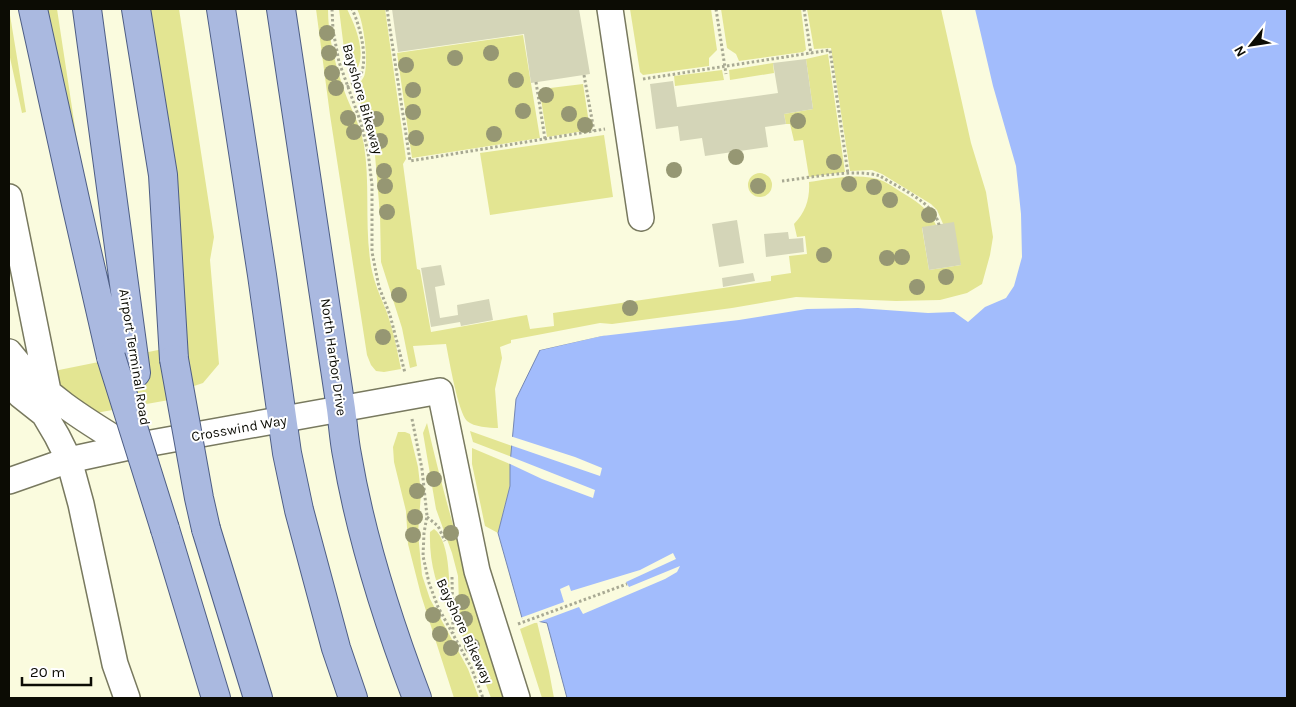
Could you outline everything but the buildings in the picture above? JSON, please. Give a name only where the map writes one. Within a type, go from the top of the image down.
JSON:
[{"type":"main road","points":[[33,9],[111,356],[165,529]]},
{"type":"main road","name":"Airport Terminal Road","points":[[88,9],[136,373],[165,529],[216,698]]},
{"type":"main road","points":[[136,9],[163,175],[174,359],[198,498],[258,698]]},
{"type":"main road","points":[[221,9],[262,275],[281,420],[300,510],[336,648],[353,698]]},
{"type":"main road","name":"North Harbor Drive","points":[[281,9],[346,452],[356,502],[376,580],[417,698]]},
{"type":"street","points":[[610,9],[641,218]]},
{"type":"street","points":[[9,197],[48,391]]},
{"type":"street","points":[[9,352],[23,371],[80,417],[129,447]]},
{"type":"street","points":[[9,375],[20,395],[44,414],[58,436],[69,460],[81,504],[115,664],[127,698]]},
{"type":"street","name":"Crosswind Way","points":[[9,481],[69,460],[129,447],[440,391],[477,571],[496,632]]},
{"type":"street","points":[[496,632],[518,698]]},
{"type":"path","name":"Bayshore Bikeway","points":[[332,9],[333,30],[339,62],[361,122],[368,152],[372,185],[372,252],[377,278],[390,315],[405,370]]},
{"type":"path","points":[[347,87],[356,81],[361,74],[363,61],[360,33],[352,9]]},
{"type":"path","points":[[387,9],[410,161],[627,124]]},
{"type":"path","points":[[716,9],[726,74]]},
{"type":"path","points":[[804,9],[811,54]]},
{"type":"path","points":[[642,79],[830,50],[848,174]]},
{"type":"path","points":[[584,75],[594,131]]},
{"type":"path","points":[[536,82],[545,139]]},
{"type":"path","points":[[782,181],[872,173],[928,206],[937,216],[939,225]]},
{"type":"path","name":"Bayshore Bikeway","points":[[413,425],[422,469],[427,516],[423,556],[428,583],[438,607],[471,667],[483,698]]},
{"type":"path","points":[[427,516],[438,526],[447,546]]},
{"type":"path","points":[[452,575],[453,634]]},
{"type":"path","points":[[496,632],[627,584]]},
{"type":"green space","points":[[9,9],[26,112],[22,113],[9,53]]},
{"type":"green space","points":[[44,9],[57,9],[81,167]]},
{"type":"green space","points":[[147,9],[179,9],[214,237],[210,260],[219,364],[203,383],[191,385],[186,397],[90,414],[64,394],[56,372],[183,345]]},
{"type":"green space","points":[[316,9],[328,9],[330,37],[336,66],[364,145],[372,273],[391,324],[401,369],[384,372],[376,371],[367,355],[330,115]]},
{"type":"green space","points":[[339,9],[347,9],[357,32],[360,58],[354,73],[351,72],[345,57]]},
{"type":"green space","points":[[357,9],[385,9],[406,159],[403,164],[417,269],[420,270],[431,332],[527,315],[530,329],[554,326],[553,313],[771,281],[771,276],[791,273],[789,256],[807,254],[805,236],[797,237],[794,224],[802,215],[806,204],[809,194],[809,182],[836,178],[874,178],[883,181],[915,201],[927,211],[936,225],[922,228],[929,270],[961,265],[937,210],[931,204],[882,174],[872,170],[850,171],[831,48],[814,49],[807,9],[941,9],[971,143],[986,192],[993,237],[982,284],[967,293],[940,300],[896,301],[796,297],[732,308],[612,324],[600,323],[511,340],[511,343],[500,347],[502,358],[495,389],[498,428],[474,425],[467,421],[460,407],[446,344],[413,346],[417,366],[410,368],[402,328],[381,262],[380,215],[374,143],[366,116],[354,88],[364,77],[366,66],[366,49]]},
{"type":"green space","points":[[630,9],[711,9],[717,50],[709,58],[709,66],[643,75],[640,72]]},
{"type":"green space","points":[[721,9],[801,9],[806,50],[739,61],[736,54],[727,48]]},
{"type":"green space","points":[[523,35],[540,138],[412,158],[397,53]]},
{"type":"green space","points":[[828,54],[845,172],[809,177],[803,140],[794,141],[790,124],[786,124],[784,114],[813,109],[806,59]]},
{"type":"green space","points":[[773,63],[774,73],[730,80],[729,70]]},
{"type":"green space","points":[[722,70],[724,80],[675,86],[674,76]]},
{"type":"green space","points":[[583,84],[590,130],[547,137],[540,93],[542,89]]},
{"type":"green space","points":[[604,135],[613,197],[490,215],[480,153]]},
{"type":"green space","points":[[760,173],[769,176],[772,185],[769,194],[760,197],[751,194],[748,185],[751,176]]},
{"type":"green space","points":[[427,423],[464,561],[507,698],[491,698],[479,666],[465,644],[460,628],[458,576],[436,509],[423,433]]},
{"type":"green space","points":[[470,431],[543,457],[569,479],[473,442]]},
{"type":"green space","points":[[398,432],[410,434],[418,467],[421,493],[418,533],[422,575],[430,599],[468,669],[479,698],[454,698],[421,595],[408,544],[406,511],[394,462],[393,447]]},
{"type":"green space","points":[[472,448],[510,464],[510,486],[498,533],[485,526],[472,464]]},
{"type":"green space","points":[[434,529],[440,536],[447,556],[450,613],[437,584],[432,564],[430,532]]},
{"type":"green space","points":[[537,622],[554,698],[542,698],[520,629]]},
{"type":"water","points":[[962,9],[1287,9],[1287,698],[567,698],[547,623],[522,618],[498,533],[510,486],[510,464],[516,399],[540,350],[625,330],[815,302],[929,308],[987,296],[998,278],[1008,243],[1004,186]]},
{"type":"pier","points":[[960,9],[975,9],[993,86],[1016,166],[1021,214],[1022,257],[1014,286],[1006,298],[985,307],[968,322],[954,312],[928,313],[858,308],[807,309],[739,320],[602,336],[538,349],[624,328],[815,300],[928,305],[985,293],[996,277],[1006,243],[1002,186]]},
{"type":"pier","points":[[510,436],[575,457],[602,468],[600,476],[510,445]]},
{"type":"pier","points":[[509,456],[595,490],[593,498],[542,479],[508,463]]},
{"type":"pier","points":[[673,553],[676,559],[626,582],[629,587],[680,566],[677,572],[583,614],[579,607],[536,623],[520,618],[564,602],[560,589],[569,585],[571,591],[640,570]]}]
